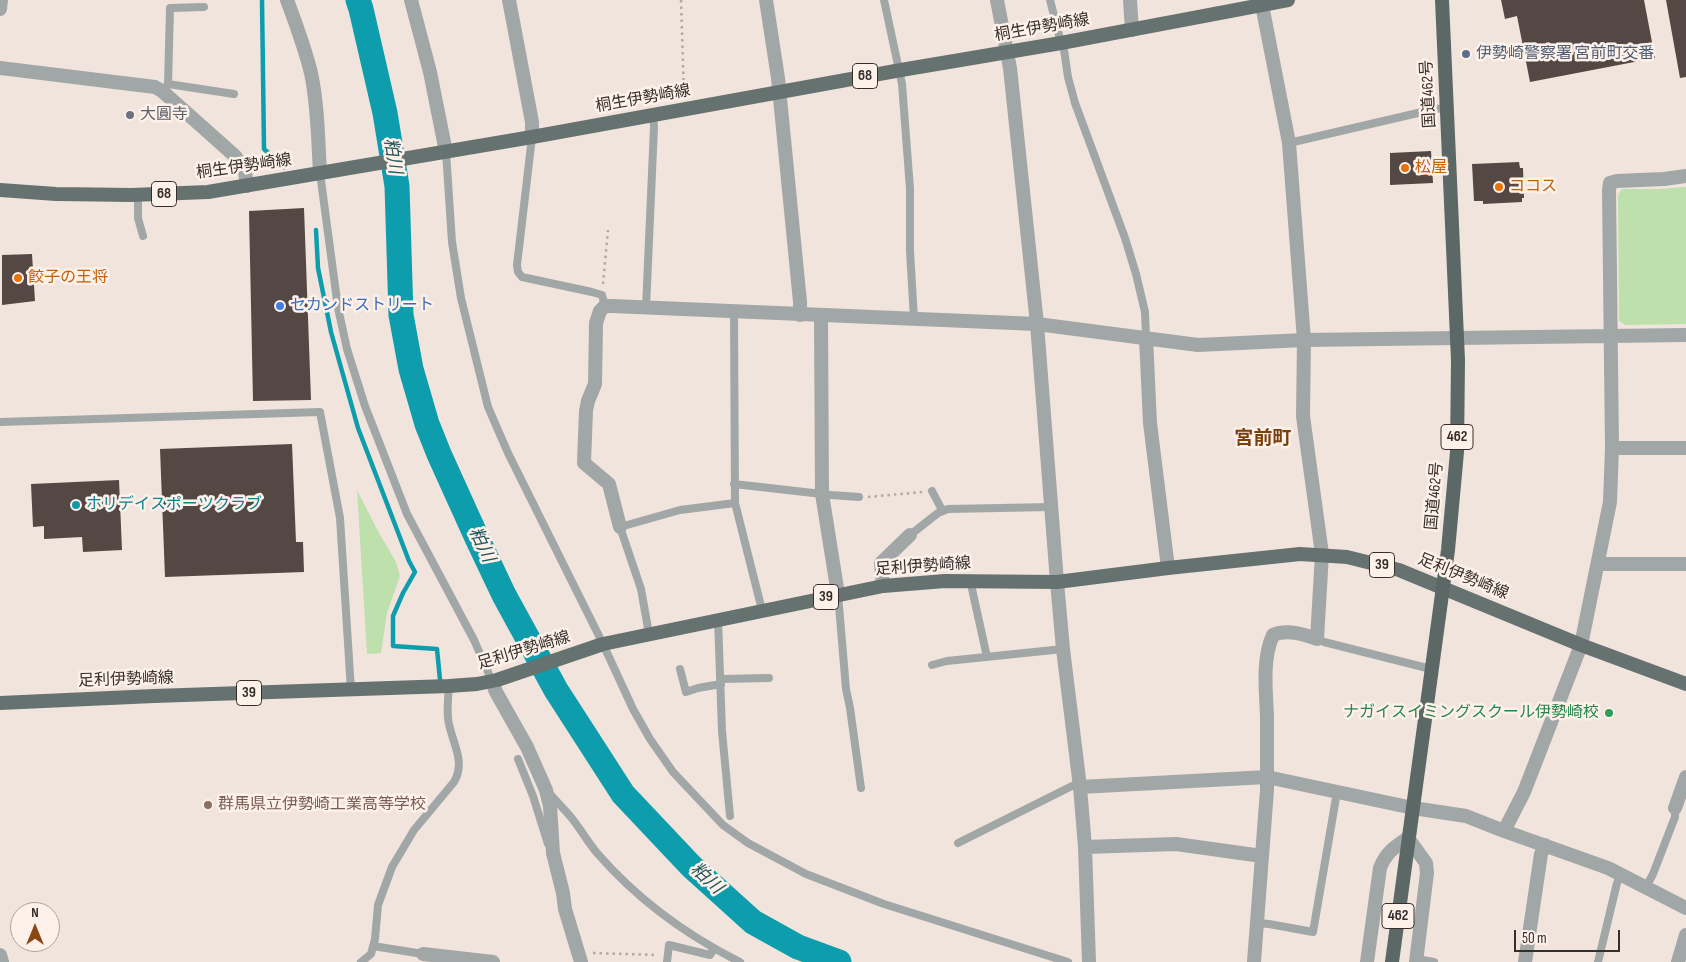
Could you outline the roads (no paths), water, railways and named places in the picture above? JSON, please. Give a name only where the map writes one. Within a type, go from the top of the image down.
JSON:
[{"type":"highway","name":"国道462号","points":[[1392,962],[1449,541],[1457,452],[1457,338],[1442,0]]},
{"type":"main road","name":"桐生伊勢崎線","points":[[0,190],[56,194],[138,195],[208,192],[653,116],[900,70],[1062,43],[1288,0]]},
{"type":"main road","name":"足利伊勢崎線","points":[[0,702],[449,686],[494,680],[601,645],[883,586],[926,581],[1057,582],[1278,555],[1322,554],[1365,560],[1399,570],[1581,645],[1686,684]]},
{"type":"street","points":[[0,9],[1,0]]},
{"type":"street","points":[[287,0],[302,41],[311,74],[323,172]]},
{"type":"street","points":[[411,0],[430,72],[443,152]]},
{"type":"street","points":[[509,0],[532,122],[532,137]]},
{"type":"street","points":[[766,0],[779,93],[800,315]]},
{"type":"street","points":[[997,0],[1007,52],[1037,324],[1063,649],[1080,785],[1085,847],[1089,962]]},
{"type":"street","points":[[1130,0],[1132,30]]},
{"type":"street","points":[[1254,962],[1267,777],[1266,681],[1270,642],[1273,635],[1279,633],[1298,634],[1317,639],[1322,554],[1302,416],[1304,340],[1289,143],[1262,5]]},
{"type":"street","points":[[0,68],[165,87],[241,163],[248,186]]},
{"type":"street","points":[[1504,831],[1527,784],[1581,645],[1599,564],[1610,502],[1612,448],[1608,190],[1610,183],[1617,181],[1686,176]]},
{"type":"street","points":[[620,527],[609,484],[584,463],[586,411],[595,384],[597,315],[606,302],[646,308],[1037,324],[1198,344],[1304,340],[1686,335]]},
{"type":"street","points":[[821,316],[822,494],[838,594]]},
{"type":"street","points":[[1146,338],[1150,422],[1168,568]]},
{"type":"street","points":[[1612,448],[1686,448]]},
{"type":"street","points":[[883,586],[881,564],[910,535]]},
{"type":"street","points":[[1599,564],[1686,564]]},
{"type":"street","points":[[494,680],[496,692],[527,747],[546,790],[550,806],[553,853],[565,909],[580,958]]},
{"type":"street","points":[[1080,785],[1267,777],[1413,808],[1466,816],[1621,874],[1686,908]]},
{"type":"street","points":[[1675,808],[1686,777]]},
{"type":"street","points":[[1368,962],[1380,868],[1390,850],[1408,838],[1426,863],[1427,873],[1416,961]]},
{"type":"street","points":[[1085,847],[1176,844],[1262,856]]},
{"type":"street","points":[[1525,962],[1541,854],[1545,845]]},
{"type":"street","points":[[1678,962],[1686,935]]},
{"type":"street","points":[[423,954],[493,962]]},
{"type":"street","points":[[0,955],[2,962]]},
{"type":"lane","points":[[884,0],[900,70],[910,188],[910,250],[914,319]]},
{"type":"lane","points":[[1050,0],[1062,43],[1075,103],[1125,238],[1136,274],[1145,312],[1146,338]]},
{"type":"lane","points":[[204,7],[170,8],[165,87],[234,94]]},
{"type":"lane","points":[[1289,143],[1435,109],[1447,108]]},
{"type":"lane","points":[[646,308],[653,116]]},
{"type":"lane","points":[[532,137],[516,265],[518,272],[522,277],[592,292],[606,302]]},
{"type":"lane","points":[[443,152],[452,242],[461,298],[488,407],[508,453],[633,709],[650,739],[673,772],[723,824],[748,843],[776,859],[824,882],[884,904],[1068,962]]},
{"type":"lane","points":[[323,172],[338,308],[347,349],[365,406],[407,514],[494,680]]},
{"type":"lane","points":[[138,195],[138,218],[143,236]]},
{"type":"lane","points":[[734,312],[735,503],[762,610]]},
{"type":"lane","points":[[0,422],[320,412],[340,518],[351,690]]},
{"type":"lane","points":[[734,484],[822,494],[859,496]]},
{"type":"lane","points":[[932,491],[942,510]]},
{"type":"lane","points":[[649,634],[641,589],[620,527],[680,510],[735,503]]},
{"type":"lane","points":[[910,535],[942,510],[954,508],[1051,507]]},
{"type":"lane","points":[[972,581],[986,657]]},
{"type":"lane","points":[[838,594],[846,689],[862,788]]},
{"type":"lane","points":[[718,619],[722,731],[730,816]]},
{"type":"lane","points":[[1317,639],[1431,669]]},
{"type":"lane","points":[[932,664],[1063,649]]},
{"type":"lane","points":[[680,668],[686,692],[721,682],[769,678]]},
{"type":"lane","points":[[361,962],[371,954],[378,905],[392,867],[414,830],[459,774],[459,760],[448,719],[449,686]]},
{"type":"lane","points":[[518,759],[533,796],[548,846],[553,853]]},
{"type":"lane","points":[[958,843],[1080,785]]},
{"type":"lane","points":[[546,790],[570,816],[596,851],[622,880],[675,924],[714,949],[740,962]]},
{"type":"lane","points":[[1257,923],[1313,932],[1337,792]]},
{"type":"lane","points":[[1646,886],[1653,874],[1674,817],[1675,808]]},
{"type":"lane","points":[[1598,962],[1617,882],[1621,874]]},
{"type":"lane","points":[[668,959],[670,945],[710,955],[714,949]]},
{"type":"lane","points":[[373,946],[423,954]]},
{"type":"lane","points":[[1416,961],[1434,962]]},
{"type":"waterway","points":[[262,0],[264,149],[284,167]]},
{"type":"waterway","name":"粕川","points":[[358,0],[385,113],[397,186],[401,315],[411,369],[427,424],[439,454],[504,595],[556,690],[623,794],[691,866],[753,922],[798,947],[839,962]]},
{"type":"waterway","points":[[316,230],[318,268],[331,332],[358,428],[409,561],[415,572],[393,616],[393,646],[437,649],[440,680]]},
{"type":"place","name":"伊勢崎警察署 宮前町交番","points":[[1466,54]]},
{"type":"place","name":"大圓寺","points":[[130,115]]},
{"type":"place","name":"松屋","points":[[1405,168]]},
{"type":"place","name":"ココス","points":[[1499,187]]},
{"type":"place","name":"餃子の王将","points":[[18,278]]},
{"type":"place","name":"セカンドストリート","points":[[280,306]]},
{"type":"place","name":"ホリデイスポーツクラブ","points":[[76,505]]},
{"type":"place","name":"ナガイスイミングスクール伊勢崎校","points":[[1609,713]]},
{"type":"place","name":"群馬県立伊勢崎工業高等学校","points":[[208,805]]},
{"type":"district","name":"宮前町","points":[[1263,439]]}]
